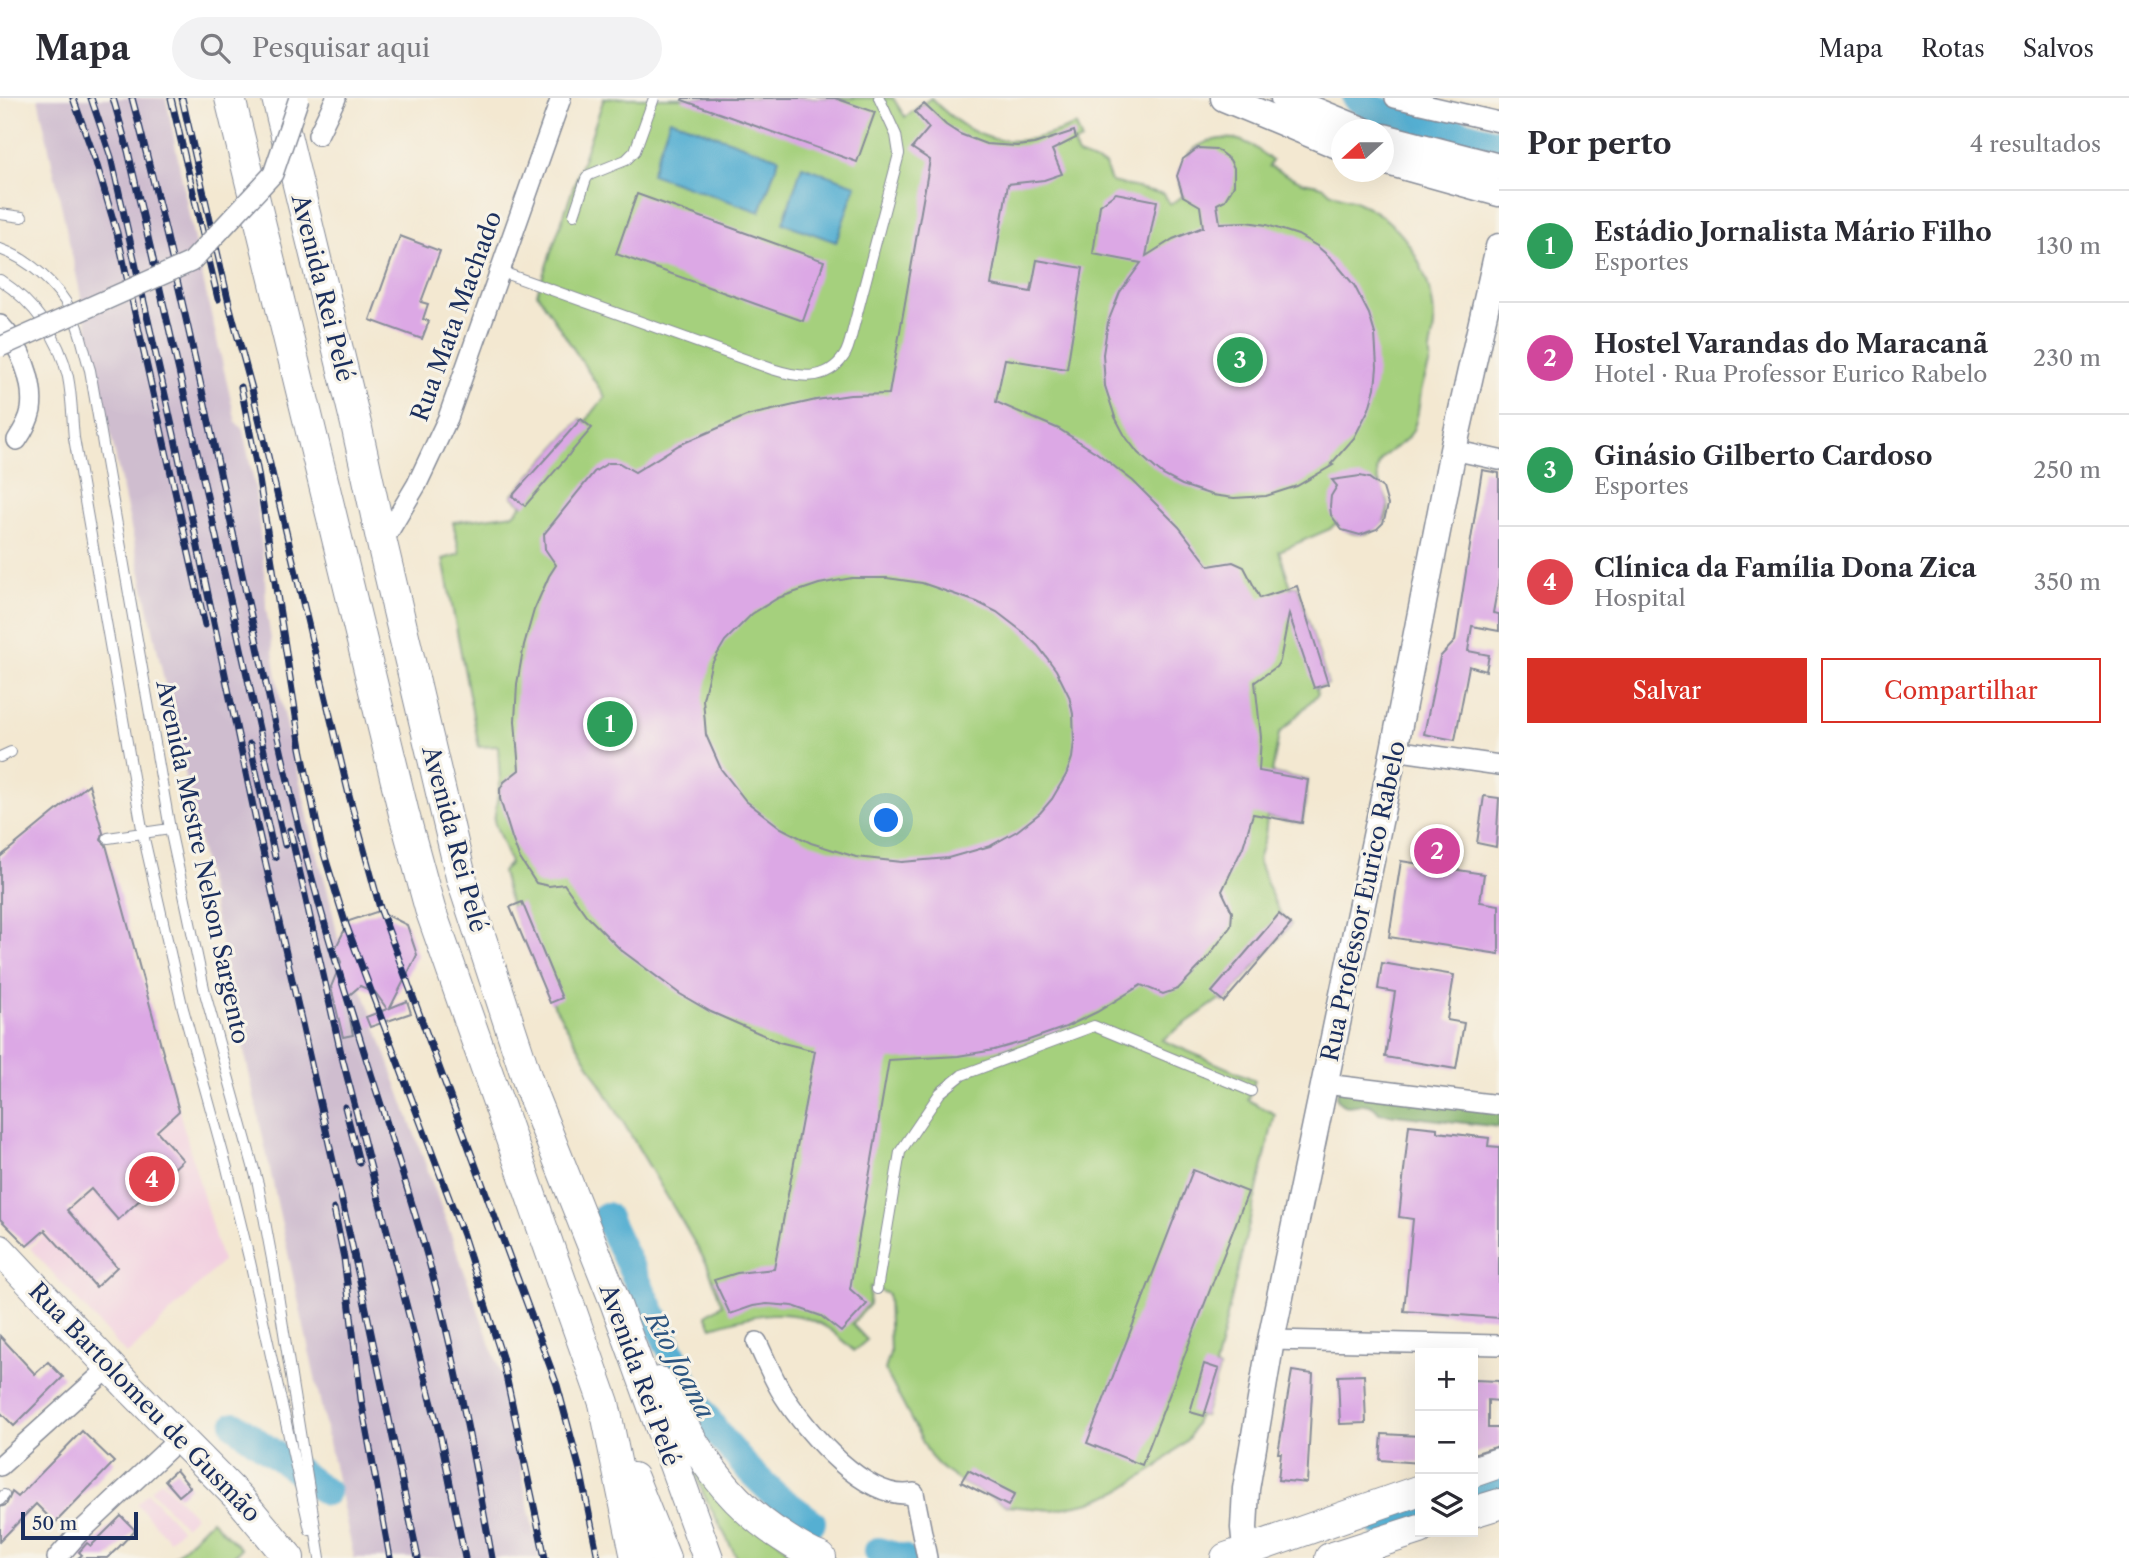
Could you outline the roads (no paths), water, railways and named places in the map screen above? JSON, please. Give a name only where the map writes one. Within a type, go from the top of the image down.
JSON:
[{"type":"main road","name":"Avenida Rei Pelé","points":[[230,98],[404,814],[430,909],[522,1177],[604,1403],[636,1558]]},
{"type":"main road","name":"Avenida Rei Pelé","points":[[277,98],[461,877],[524,1071],[615,1303],[708,1558]]},
{"type":"main road","points":[[480,1052],[524,1071]]},
{"type":"main road","name":"Rua Bartolomeu de Gusmão","points":[[0,1250],[110,1367],[300,1558]]},
{"type":"main road","points":[[615,1303],[688,1436],[710,1470],[736,1501],[768,1528],[809,1554],[821,1558]]},
{"type":"main road","points":[[604,1403],[665,1558]]},
{"type":"main road","points":[[1478,1470],[1499,1463]]},
{"type":"main road","points":[[1240,1555],[1415,1492]]},
{"type":"main road","points":[[1478,1510],[1499,1504]]},
{"type":"main road","points":[[1330,1558],[1415,1531]]},
{"type":"street","points":[[0,347],[191,262],[272,174],[299,98]]},
{"type":"street","points":[[318,135],[336,98]]},
{"type":"street","name":"Rua Mata Machado","points":[[382,543],[417,484],[448,418],[561,98]]},
{"type":"street","points":[[1224,98],[1331,142]]},
{"type":"street","points":[[1284,98],[1335,119]]},
{"type":"street","points":[[1395,98],[1499,122]]},
{"type":"street","points":[[1394,140],[1499,167]]},
{"type":"street","points":[[1394,164],[1499,193]]},
{"type":"street","name":"Rua Professor Eurico Rabelo","points":[[1240,1555],[1246,1489],[1271,1340],[1394,750],[1453,450],[1499,247]]},
{"type":"street","points":[[0,325],[11,338],[25,367],[31,391],[31,411],[26,427],[17,440]]},
{"type":"street","points":[[1453,450],[1499,460]]},
{"type":"street","points":[[1394,750],[1499,765]]},
{"type":"street","points":[[1325,1084],[1499,1105]]},
{"type":"street","points":[[1271,1340],[1499,1345]]},
{"type":"street","points":[[757,1342],[786,1399],[825,1447],[852,1471],[879,1489],[899,1495],[914,1493],[927,1558]]},
{"type":"street","points":[[0,1466],[110,1367]]},
{"type":"street","points":[[57,1558],[78,1534],[181,1437]]},
{"type":"lane","points":[[575,215],[589,175],[626,160],[635,151],[654,98]]},
{"type":"lane","points":[[499,271],[772,369],[798,377],[825,373],[844,356],[899,154],[896,135],[879,98]]},
{"type":"lane","points":[[0,214],[22,217]]},
{"type":"lane","name":"Avenida Mestre Nelson Sargento","points":[[0,249],[15,254],[60,293],[73,314],[90,370],[170,829],[205,993],[258,1184],[274,1270],[300,1558]]},
{"type":"lane","name":"Avenida Mestre Nelson Sargento","points":[[0,280],[18,291],[53,336],[68,377],[74,438],[143,834],[181,1005],[227,1168],[250,1262],[300,1558]]},
{"type":"lane","points":[[0,757],[11,752]]},
{"type":"lane","points":[[108,838],[170,829]]},
{"type":"lane","points":[[877,1289],[901,1152],[940,1093],[962,1075],[1094,1026],[1251,1091]]},
{"type":"water","points":[[670,119],[779,158],[760,212],[651,174]]},
{"type":"water","points":[[802,166],[856,185],[836,242],[783,223]]},
{"type":"waterway","points":[[1356,98],[1376,110],[1499,143]]},
{"type":"waterway","name":"Rio Joana","points":[[606,1216],[695,1401],[747,1468],[775,1495],[812,1522]]},
{"type":"waterway","points":[[235,1425],[326,1492]]},
{"type":"waterway","name":"Rio Joana","points":[[1478,1489],[1499,1483]]},
{"type":"waterway","name":"Rio Joana","points":[[1379,1522],[1415,1510]]},
{"type":"waterway","name":"Rio Joana","points":[[878,1551],[903,1558]]},
{"type":"railway","points":[[73,98],[117,233],[205,625]]},
{"type":"railway","points":[[91,98],[111,157],[175,439],[257,825],[361,1285],[418,1558]]},
{"type":"railway","points":[[113,98],[128,151],[181,380],[285,845]]},
{"type":"railway","points":[[132,98],[198,371],[299,828],[329,937],[439,1299],[464,1409],[492,1558]]},
{"type":"railway","points":[[171,98],[218,299]]},
{"type":"railway","points":[[182,98],[230,308],[252,389],[349,795],[380,908],[557,1385],[581,1474],[598,1558]]},
{"type":"railway","points":[[241,387],[258,473],[301,748],[321,844],[345,922],[463,1235],[502,1357],[545,1558]]},
{"type":"railway","points":[[250,744],[275,857]]},
{"type":"railway","points":[[290,830],[341,1053],[441,1439],[465,1558]]},
{"type":"railway","points":[[345,1107],[359,1162]]},
{"type":"railway","points":[[334,1209],[344,1258],[361,1399],[390,1558]]},
{"type":"place","name":"Ginásio Gilberto Cardoso","points":[[1240,360]]},
{"type":"place","name":"Estádio Jornalista Mário Filho","points":[[610,724]]},
{"type":"place","name":"Hostel Varandas do Maracanã","points":[[1437,851]]},
{"type":"place","name":"Clínica da Família Dona Zica","points":[[152,1179]]}]
